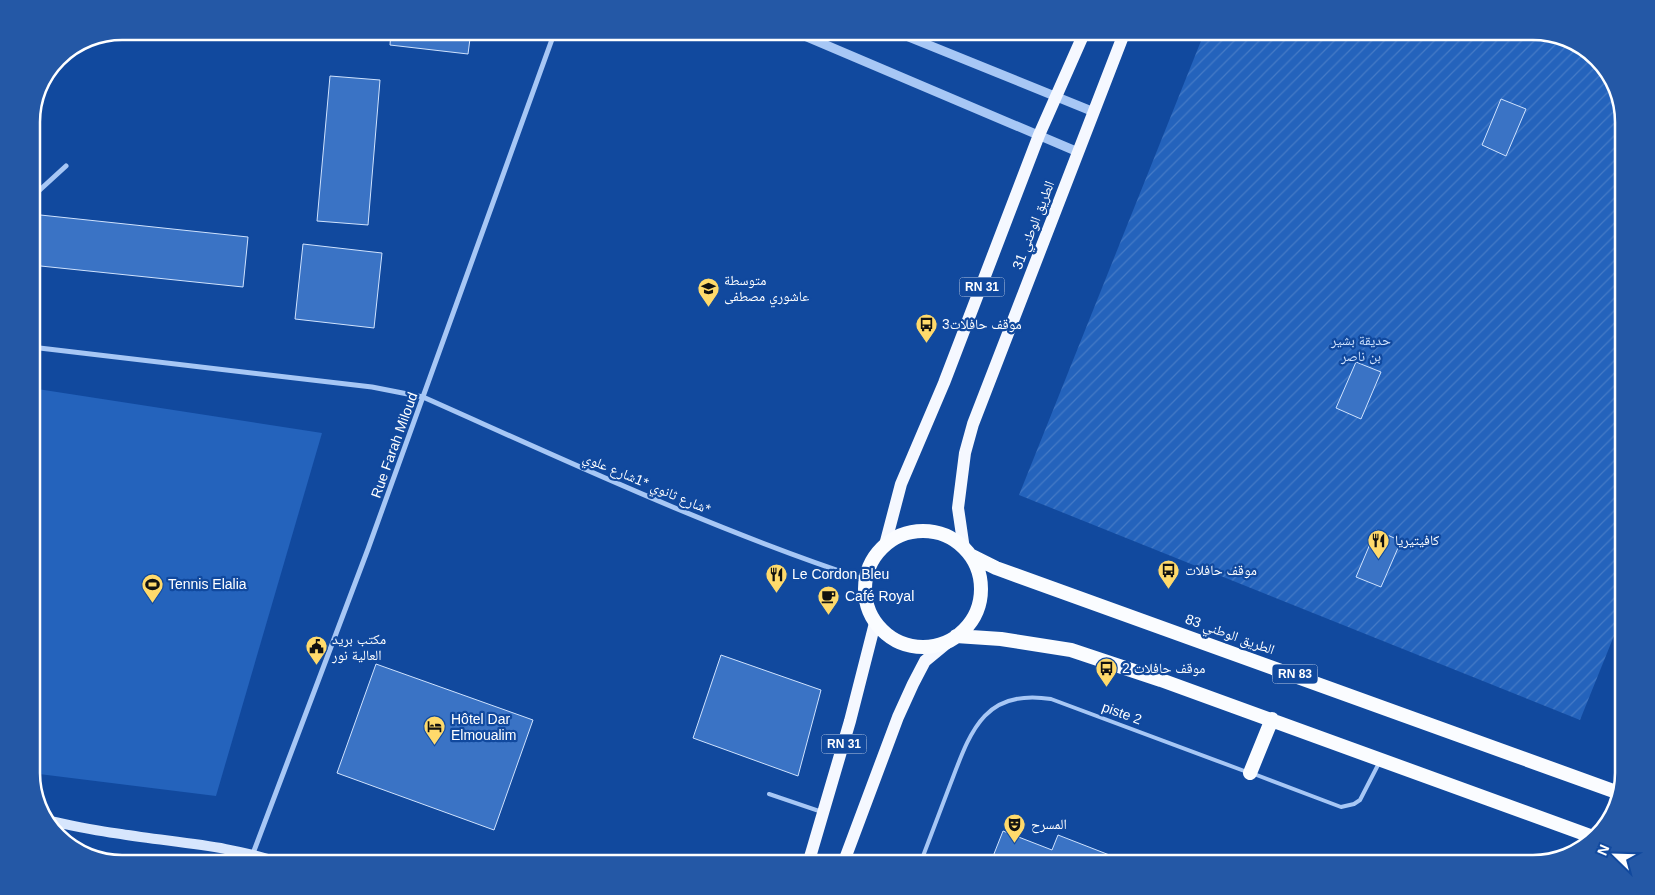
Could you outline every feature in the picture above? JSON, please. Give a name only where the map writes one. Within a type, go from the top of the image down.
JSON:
[{"type":"highway","points":[[952,639],[969,624],[978,608],[981,589],[978,571],[967,552],[958,542],[941,533],[921,531],[902,534],[885,545],[874,557],[867,572],[867,604],[875,622],[890,637],[908,645],[928,647],[952,639],[1001,639],[1071,650],[1272,719],[1587,835]]},
{"type":"highway","name":"الطريق الوطني 83","points":[[967,552],[996,568],[1613,791]]},
{"type":"highway","points":[[1250,773],[1272,719]]},
{"type":"main road","name":"RN 31","points":[[885,545],[901,484],[944,383],[1039,135],[1080,40]]},
{"type":"main road","name":"الطريق الوطني 31","points":[[967,552],[958,508],[965,453],[973,424],[1122,40]]},
{"type":"main road","name":"RN 31","points":[[811,855],[824,813],[875,622]]},
{"type":"main road","name":"RN 31","points":[[846,855],[898,717],[913,684],[925,661],[952,639]]},
{"type":"main road","points":[[56,822],[120,834],[210,845],[258,855]]},
{"type":"street","name":"Rue Farah Miloud","points":[[252,853],[423,396],[552,40]]},
{"type":"street","points":[[813,40],[1078,152]]},
{"type":"street","points":[[916,40],[1094,112]]},
{"type":"street","points":[[40,190],[66,166]]},
{"type":"street","name":"شارع ثانوي *1شارع علوي*","points":[[40,348],[307,379],[423,396],[721,527],[811,562],[866,580]]},
{"type":"lane","name":"piste 2","points":[[923,855],[971,732],[992,710],[1020,698],[1051,699],[1341,807],[1354,804],[1360,800],[1382,759]]},
{"type":"lane","points":[[769,794],[824,813]]},
{"type":"green space","name":"حديقة بشير بن ناصر","points":[[1201,40],[1534,40],[1555,43],[1570,48],[1587,60],[1601,76],[1611,95],[1615,116],[1615,633],[1580,720],[1019,495]]},
{"type":"green space","name":"Tennis Elalia","points":[[40,389],[322,433],[216,796],[40,774]]},
{"type":"building","points":[[390,40],[470,40],[468,54],[390,45]]},
{"type":"building","points":[[330,76],[380,80],[368,225],[317,221]]},
{"type":"building","points":[[1501,99],[1526,109],[1506,156],[1482,145]]},
{"type":"building","points":[[40,215],[248,237],[243,287],[40,266]]},
{"type":"building","points":[[303,244],[382,253],[374,328],[295,319]]},
{"type":"building","points":[[1356,362],[1381,372],[1361,419],[1336,408]]},
{"type":"building","name":"كافيتيريا","points":[[1376,530],[1401,541],[1381,587],[1356,577]]},
{"type":"building","points":[[721,655],[821,690],[798,776],[693,738]]},
{"type":"building","name":"Hôtel Dar Elmoualim","points":[[376,664],[533,720],[494,830],[337,773]]},
{"type":"building","points":[[1003,831],[1052,850],[1058,835],[1109,855],[994,855]]},
{"type":"place","name":"متوسطة عاشوري مصطفى","points":[[708,307]]},
{"type":"place","name":"موقف حافلات3","points":[[926,343]]},
{"type":"place","name":"كافيتيريا","points":[[1379,559]]},
{"type":"place","name":"موقف حافلات","points":[[1169,589]]},
{"type":"place","name":"Le Cordon Bleu","points":[[776,593]]},
{"type":"place","name":"Tennis Elalia","points":[[152,603]]},
{"type":"place","name":"Café Royal","points":[[829,615]]},
{"type":"place","name":"مكتب بريد العالية نور","points":[[316,666]]},
{"type":"place","name":"موقف حافلات 2","points":[[1106,687]]},
{"type":"place","name":"Hôtel Dar Elmoualim","points":[[435,746]]},
{"type":"place","name":"المسرح","points":[[1015,843]]}]
